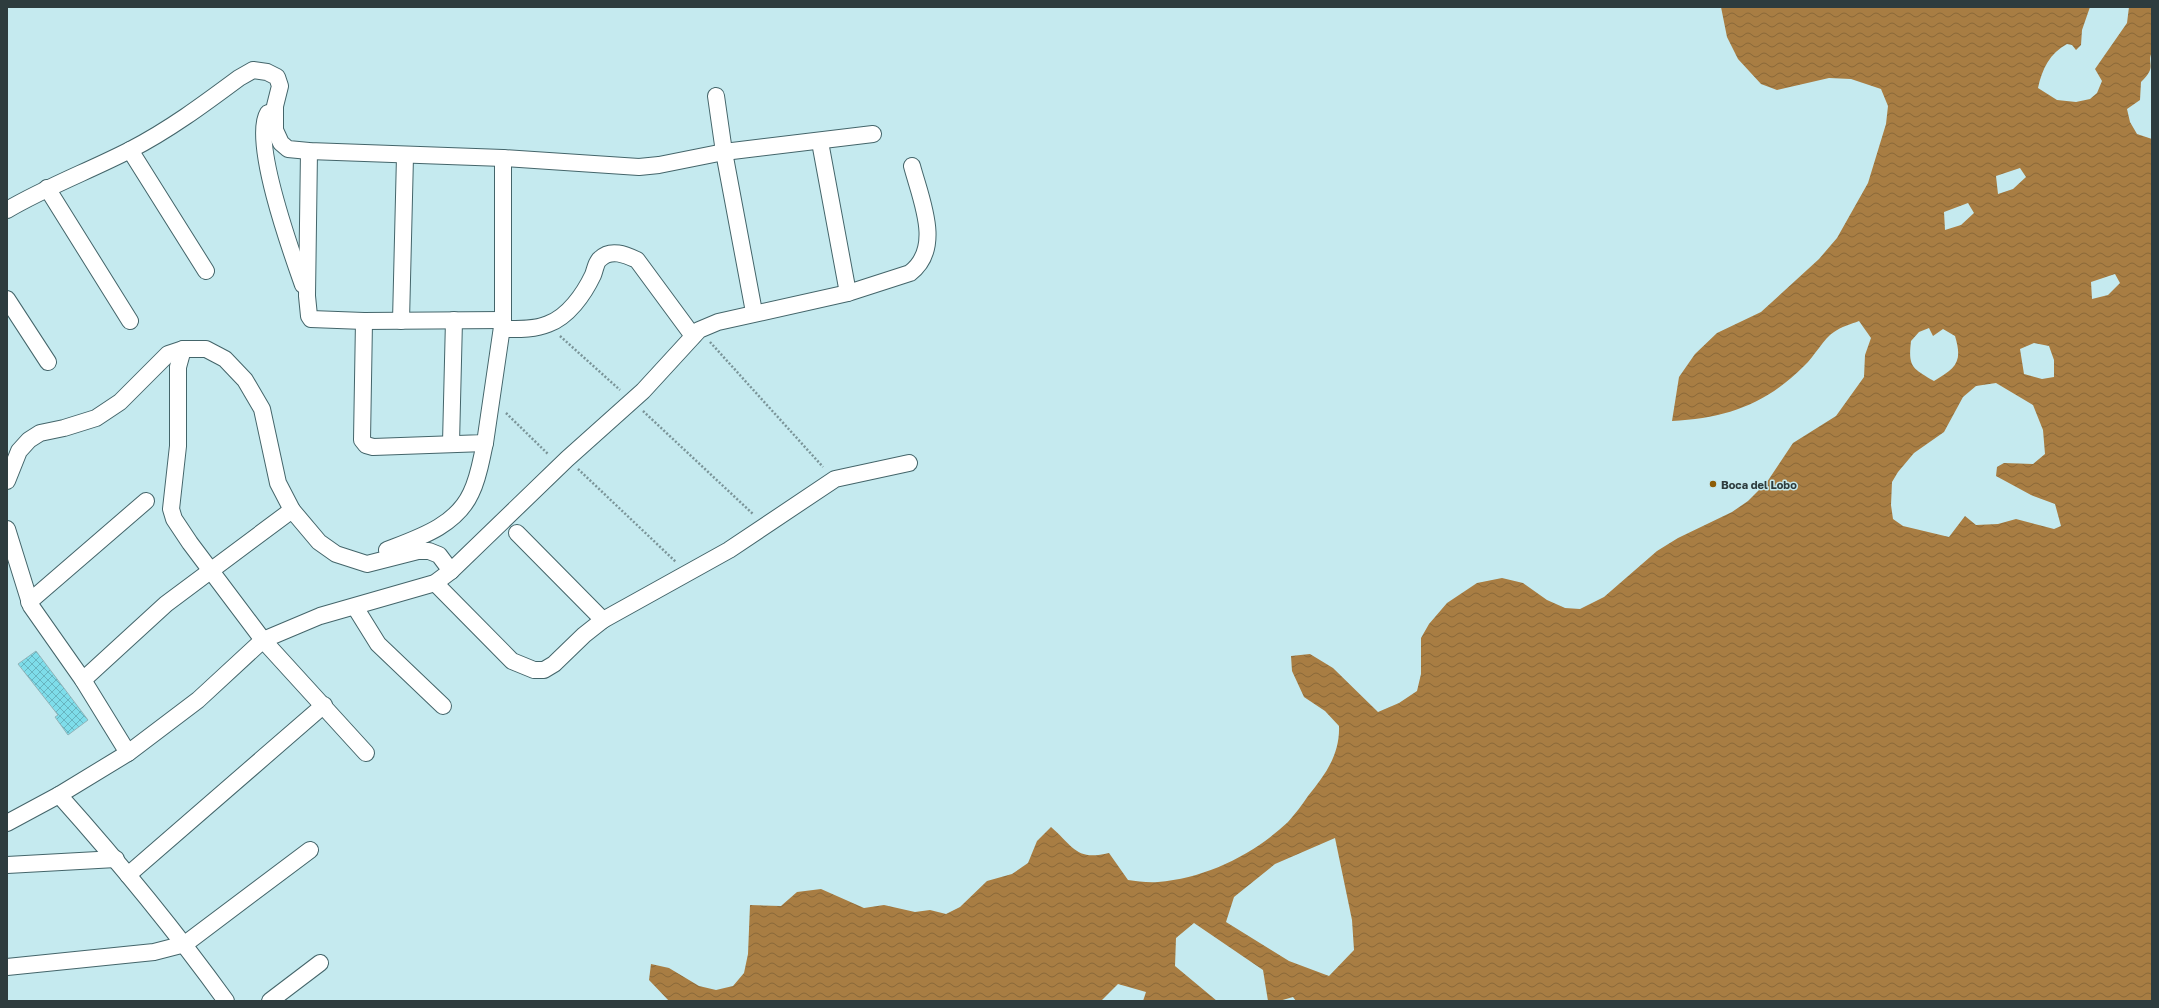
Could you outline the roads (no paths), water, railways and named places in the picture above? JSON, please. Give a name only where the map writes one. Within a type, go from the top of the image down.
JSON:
[{"type":"street","points":[[7,210],[47,188],[89,170],[154,137],[239,78],[253,70],[268,72],[276,77],[280,86],[275,106],[275,130],[281,143],[288,149],[405,156],[503,158],[639,167],[659,165],[724,152],[820,142],[873,134]]},
{"type":"street","points":[[716,96],[724,152],[754,312]]},
{"type":"street","points":[[275,106],[266,114],[265,121],[268,174],[289,247],[307,296]]},
{"type":"street","points":[[820,142],[848,293]]},
{"type":"street","points":[[130,150],[206,271]]},
{"type":"street","points":[[309,151],[307,296],[309,316],[312,319],[364,321],[454,320],[502,324],[525,329],[548,324],[569,309],[584,292],[600,259],[610,253],[624,254],[637,260],[696,333]]},
{"type":"street","points":[[402,321],[405,156]]},
{"type":"street","points":[[357,561],[416,539],[442,526],[461,508],[471,494],[477,479],[492,400],[502,324],[503,158]]},
{"type":"street","points":[[7,822],[59,795],[128,753],[198,700],[263,640],[320,616],[356,607],[435,583],[451,571],[564,463],[632,401],[696,333],[718,322],[754,312],[848,293],[910,273],[916,268],[927,248],[929,235],[912,166]]},
{"type":"street","points":[[47,188],[130,322]]},
{"type":"street","points":[[7,299],[48,362]]},
{"type":"street","points":[[451,443],[454,320]]},
{"type":"street","points":[[364,321],[362,440],[366,445],[374,447],[451,443],[485,443]]},
{"type":"street","points":[[7,481],[19,450],[29,440],[40,433],[64,428],[96,418],[120,402],[168,354],[183,349],[206,350],[225,359],[245,380],[262,409],[278,483],[292,510],[319,542],[336,554],[367,564],[424,550],[439,555],[451,571]]},
{"type":"street","points":[[183,349],[178,367],[178,446],[172,509],[174,519],[263,640],[366,752]]},
{"type":"street","points":[[435,583],[512,662],[534,670],[544,670],[554,664],[584,635],[603,620],[729,550],[767,527],[835,479],[909,463]]},
{"type":"street","points":[[29,602],[146,501]]},
{"type":"street","points":[[83,680],[166,604],[292,510]]},
{"type":"street","points":[[7,529],[29,602],[83,680],[128,753]]},
{"type":"street","points":[[517,533],[603,620]]},
{"type":"street","points":[[356,607],[378,644],[443,706]]},
{"type":"street","points":[[128,875],[324,705]]},
{"type":"street","points":[[59,795],[116,859],[185,944],[226,1001]]},
{"type":"street","points":[[7,967],[166,950],[185,944],[310,850]]},
{"type":"street","points":[[7,865],[116,859]]},
{"type":"street","points":[[270,1001],[320,963]]},
{"type":"water","points":[[1721,7],[2090,7],[2082,30],[2081,45],[2076,50],[2072,45],[2067,44],[2051,57],[2044,68],[2038,88],[2057,100],[2076,102],[2090,99],[2097,93],[2102,81],[2095,69],[2127,23],[2129,7],[2152,7],[2151,66],[2146,77],[2141,82],[2140,100],[2127,109],[2130,122],[2137,134],[2152,139],[2152,1001],[1296,1001],[1293,997],[1279,1001],[1268,1001],[1263,970],[1194,923],[1176,938],[1175,966],[1217,1001],[1143,1001],[1146,992],[1118,984],[1101,1001],[669,1001],[649,980],[651,964],[669,968],[699,986],[716,990],[733,986],[744,973],[748,954],[750,905],[781,906],[797,892],[821,889],[864,908],[884,905],[915,912],[930,910],[946,914],[960,907],[987,881],[1012,874],[1028,863],[1037,841],[1051,827],[1082,854],[1098,855],[1109,853],[1128,880],[1154,882],[1176,880],[1194,876],[1228,863],[1260,845],[1288,822],[1321,780],[1331,763],[1337,746],[1339,726],[1325,711],[1304,697],[1292,671],[1291,656],[1310,654],[1333,668],[1378,712],[1399,703],[1417,691],[1421,674],[1421,638],[1429,624],[1447,603],[1477,583],[1502,578],[1523,583],[1547,600],[1565,608],[1580,609],[1604,597],[1657,551],[1678,538],[1732,512],[1748,501],[1767,482],[1793,443],[1836,416],[1864,377],[1865,355],[1871,338],[1859,321],[1846,326],[1830,335],[1812,358],[1775,391],[1744,407],[1710,417],[1672,421],[1679,377],[1695,354],[1717,333],[1761,312],[1819,259],[1837,238],[1868,183],[1886,124],[1888,106],[1881,89],[1851,79],[1829,78],[1777,90],[1761,84],[1738,59],[1727,37]],"holes":[[[2020,168],[2026,177],[2013,189],[1998,194],[1996,176]],[[1968,203],[1974,213],[1961,225],[1945,230],[1944,212]],[[2115,274],[2120,283],[2108,295],[2092,299],[2091,282]],[[1929,328],[1933,336],[1943,329],[1955,336],[1958,352],[1956,363],[1948,372],[1934,381],[1913,366],[1910,356],[1911,341],[1919,332]],[[2034,343],[2049,346],[2054,360],[2054,377],[2042,379],[2024,374],[2020,349]],[[1996,383],[2033,405],[2043,430],[2045,454],[2033,464],[2004,463],[1997,467],[1996,476],[2031,495],[2055,504],[2061,526],[2054,529],[2016,519],[1998,524],[1976,525],[1965,516],[1949,537],[1903,526],[1893,519],[1891,505],[1892,482],[1898,472],[1914,453],[1944,432],[1963,397],[1976,386]],[[1335,838],[1352,920],[1354,950],[1329,976],[1289,961],[1226,922],[1234,897],[1275,864]]]},
{"type":"place","name":"Boca del Lobo","points":[[1713,484]]}]
